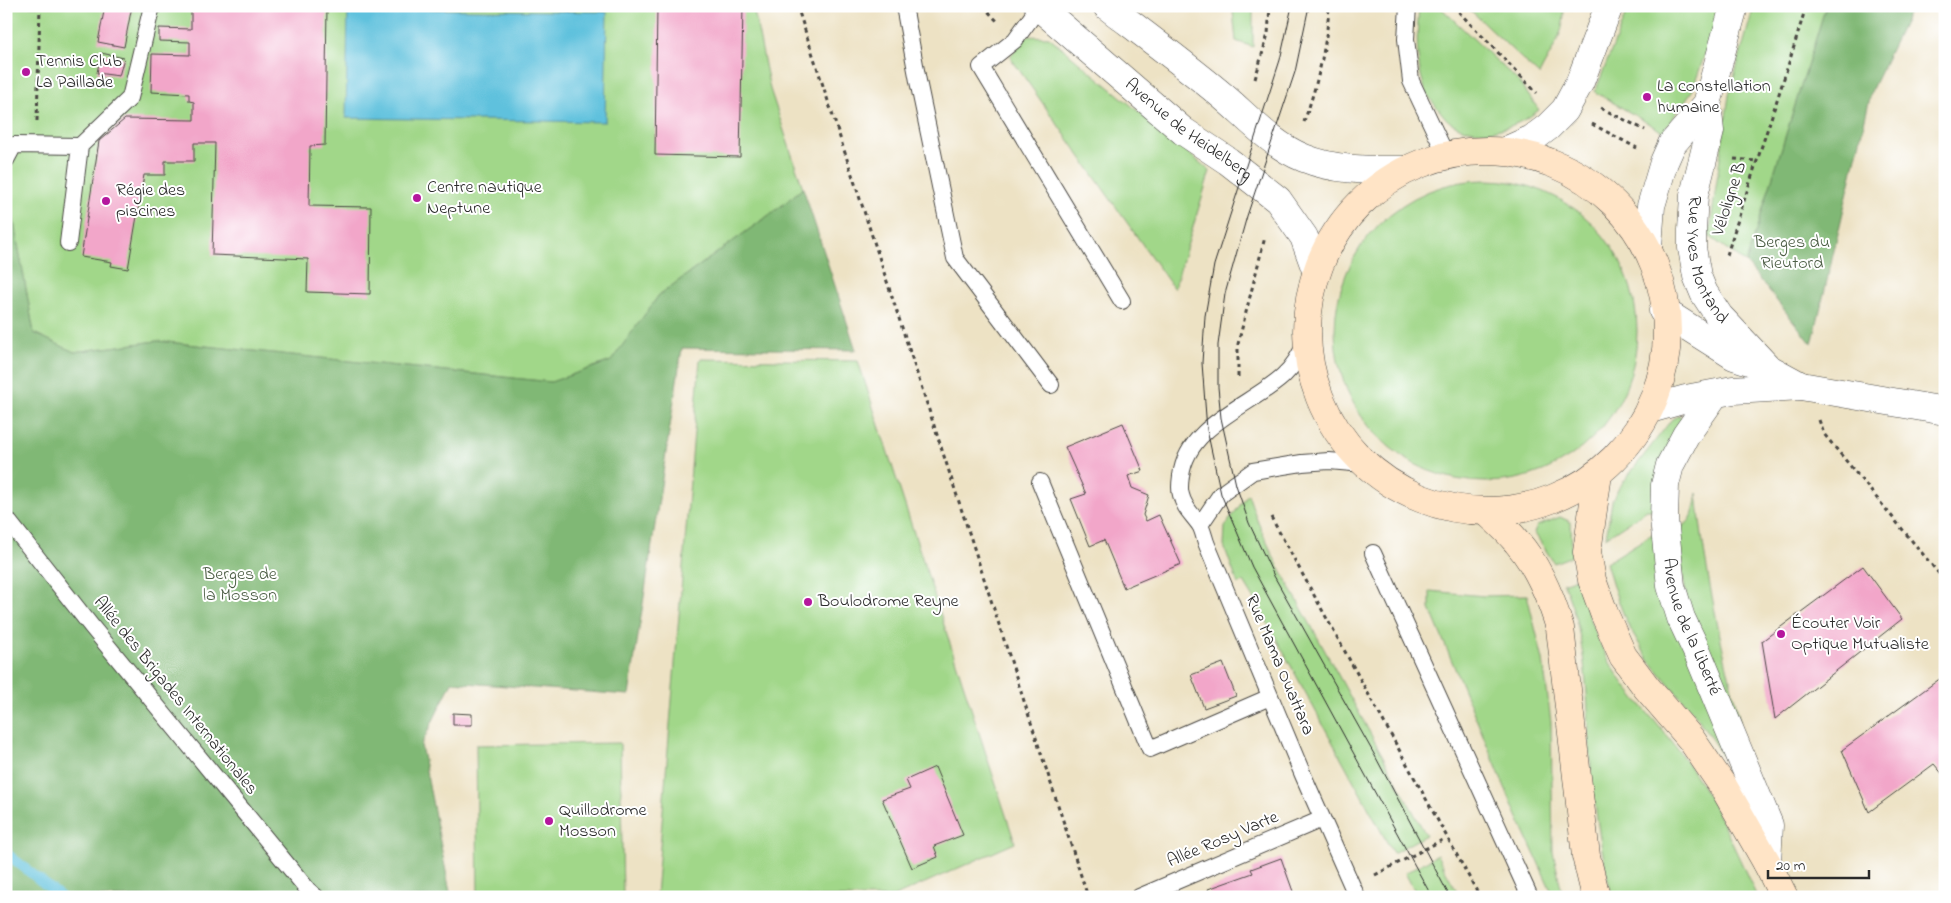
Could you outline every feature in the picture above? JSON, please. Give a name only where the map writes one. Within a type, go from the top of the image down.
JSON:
[{"type":"main road","points":[[1477,150],[1505,151],[1520,153],[1558,164],[1596,185],[1626,214],[1648,247],[1663,311],[1664,338],[1660,367],[1650,409],[1633,441],[1607,468],[1565,496],[1487,512],[1471,512],[1416,498],[1364,464],[1338,434],[1318,395],[1306,341],[1309,302],[1316,270],[1352,215],[1372,196],[1405,170],[1446,155],[1477,150]]},
{"type":"main road","name":"Avenue de la Liberté","points":[[1598,474],[1587,552],[1592,580],[1608,622],[1623,656],[1647,688],[1691,739],[1723,786],[1784,897]]},
{"type":"main road","points":[[1487,512],[1518,542],[1533,563],[1550,597],[1560,628],[1586,856],[1596,897]]},
{"type":"street","points":[[1108,6],[1218,92],[1272,139],[1293,153],[1329,166],[1350,169],[1405,170]]},
{"type":"street","points":[[1505,151],[1532,139],[1548,127],[1565,110],[1580,82],[1609,6]]},
{"type":"street","points":[[1648,247],[1651,206],[1672,144],[1707,104],[1734,6]]},
{"type":"street","name":"Avenue de Heidelberg","points":[[1038,7],[1183,130],[1228,161],[1278,200],[1304,237],[1316,270]]},
{"type":"street","name":"Rue Yves Montand","points":[[1707,104],[1710,131],[1694,195],[1692,248],[1697,276],[1704,293],[1719,316],[1768,368]]},
{"type":"street","name":"Rue Yves Montand","points":[[1663,311],[1734,356],[1768,368],[1808,388]]},
{"type":"street","name":"Rue Yves Montand","points":[[1650,409],[1686,399],[1732,390],[1808,388],[1945,411]]},
{"type":"street","name":"Avenue de la Liberté","points":[[1715,394],[1686,435],[1670,465],[1667,478],[1664,519],[1671,586],[1681,618],[1700,656],[1769,825],[1767,863]]},
{"type":"lane","points":[[68,243],[80,146],[130,98],[152,6]]},
{"type":"lane","points":[[904,6],[955,258],[1051,385]]},
{"type":"lane","points":[[1408,6],[1406,39],[1411,81],[1446,155]]},
{"type":"lane","points":[[1038,7],[1015,40],[981,67],[1122,300]]},
{"type":"lane","points":[[6,160],[14,144],[80,146]]},
{"type":"lane","name":"Rue Mama Ouattara","points":[[1306,341],[1296,363],[1283,376],[1242,407],[1220,418],[1188,451],[1181,471],[1180,494],[1188,512],[1200,525],[1352,893]]},
{"type":"lane","points":[[1200,525],[1221,494],[1253,471],[1302,463],[1329,461],[1364,464]]},
{"type":"lane","points":[[1040,482],[1150,749],[1270,697]]},
{"type":"lane","name":"Allée des Brigades Internationales","points":[[6,518],[92,627],[308,890],[316,897]]},
{"type":"lane","points":[[1373,553],[1530,897]]},
{"type":"lane","name":"Allée Rosy Varte","points":[[1139,897],[1170,891],[1322,819]]},
{"type":"path","points":[[36,128],[40,6]]},
{"type":"path","points":[[797,6],[1088,897]]},
{"type":"path","points":[[1255,80],[1268,34],[1270,6]]},
{"type":"path","name":"Véloligne B","points":[[1726,259],[1745,193],[1790,64],[1806,6]]},
{"type":"path","points":[[1238,384],[1238,344],[1265,234]]},
{"type":"path","points":[[1808,388],[1824,434],[1945,582]]},
{"type":"path","points":[[1271,516],[1480,897]]},
{"type":"path","points":[[1372,877],[1446,838]]},
{"type":"green space","name":"Centre nautique Neptune","points":[[6,6],[753,6],[770,89],[803,188],[780,207],[659,295],[612,361],[551,382],[157,341],[74,352],[34,333],[12,212],[6,211]]},
{"type":"green space","points":[[1236,6],[1253,6],[1253,47],[1236,41],[1233,12]]},
{"type":"green space","points":[[1419,6],[1439,6],[1519,82],[1539,110],[1519,122],[1496,130],[1472,131],[1461,128],[1449,121],[1428,96],[1421,76],[1417,46]]},
{"type":"green space","points":[[1466,6],[1563,6],[1563,24],[1560,33],[1539,75]]},
{"type":"green space","points":[[1629,6],[1722,6],[1692,91],[1663,132],[1595,92]]},
{"type":"green space","points":[[1754,6],[1826,6],[1746,263],[1709,236],[1729,95]]},
{"type":"green space","name":"Berges du Rieutord","points":[[1826,6],[1912,6],[1872,89],[1812,344],[1746,263]]},
{"type":"green space","points":[[1026,36],[1049,37],[1210,171],[1174,289],[1010,57]]},
{"type":"green space","points":[[1486,180],[1515,183],[1544,192],[1570,206],[1593,224],[1611,247],[1625,273],[1634,302],[1637,331],[1634,360],[1625,389],[1611,415],[1593,438],[1570,456],[1544,470],[1515,479],[1486,482],[1457,479],[1428,470],[1402,456],[1379,438],[1361,415],[1347,389],[1338,360],[1335,331],[1338,302],[1347,273],[1361,247],[1379,224],[1402,206],[1428,192],[1457,183]]},
{"type":"green space","name":"Berges de la Mosson","points":[[803,188],[856,350],[682,348],[629,695],[452,682],[421,745],[451,897],[6,897],[6,211],[12,211],[34,333],[74,352],[157,341],[551,382],[611,361],[659,295],[780,207]]},
{"type":"green space","name":"Boulodrome Reyne","points":[[700,359],[858,361],[1015,843],[893,897],[666,897],[656,895]]},
{"type":"green space","points":[[1678,416],[1683,418],[1653,510],[1647,510],[1606,537],[1612,501],[1618,489],[1672,419]]},
{"type":"green space","points":[[1697,493],[1709,580],[1740,722],[1689,613],[1675,527],[1686,524],[1690,520]]},
{"type":"green space","points":[[1248,494],[1274,558],[1426,835],[1393,853],[1255,600],[1244,582],[1238,584],[1224,546],[1225,526]]},
{"type":"green space","points":[[1560,517],[1571,522],[1572,556],[1554,563],[1534,532],[1537,526]]},
{"type":"green space","points":[[1654,533],[1735,770],[1728,764],[1697,717],[1648,659],[1627,623],[1615,592],[1606,563]]},
{"type":"green space","points":[[1576,578],[1591,623],[1606,655],[1628,689],[1672,742],[1703,787],[1757,897],[1612,897],[1595,801],[1582,650],[1572,605],[1563,583]]},
{"type":"green space","points":[[1430,591],[1484,596],[1527,595],[1543,660],[1551,722],[1553,852],[1563,897],[1554,897],[1517,816],[1430,609]]},
{"type":"green space","name":"Quillodrome Mosson","points":[[620,743],[623,896],[478,897],[476,745]]},
{"type":"green space","points":[[1437,855],[1460,897],[1418,897],[1405,873]]},
{"type":"water","points":[[348,8],[607,12],[605,122],[346,118]]},
{"type":"building","points":[[105,6],[132,6],[124,47],[98,42]]},
{"type":"building","points":[[191,6],[327,6],[325,145],[310,146],[309,206],[371,207],[370,294],[307,292],[308,259],[212,255],[215,143],[194,143],[194,161],[165,161],[165,175],[144,175],[128,269],[111,266],[112,262],[81,257],[99,141],[125,119],[194,120],[194,102],[189,101],[189,94],[151,92],[152,54],[190,55],[190,42],[159,41],[159,28],[191,29]]},
{"type":"building","points":[[657,6],[743,6],[740,157],[655,155]]},
{"type":"building","points":[[101,53],[124,58],[119,76],[97,73]]},
{"type":"building","points":[[1123,423],[1143,471],[1128,476],[1132,488],[1149,495],[1143,515],[1146,521],[1159,515],[1181,564],[1124,588],[1104,540],[1090,546],[1071,499],[1086,494],[1065,447]]},
{"type":"building","points":[[1863,566],[1902,619],[1775,719],[1762,641]]},
{"type":"building","points":[[1223,663],[1236,696],[1204,708],[1191,675]]},
{"type":"building","points":[[1945,675],[1945,777],[1934,764],[1869,812],[1842,750]]},
{"type":"building","points":[[453,713],[472,714],[472,725],[453,725]]},
{"type":"building","points":[[935,767],[963,835],[934,846],[938,857],[912,868],[882,799],[910,789],[906,780]]},
{"type":"building","points":[[1281,858],[1295,897],[1211,897],[1208,889],[1253,873],[1251,869]]},
{"type":"waterway","points":[[6,853],[61,897]]},
{"type":"tram line","points":[[1292,6],[1280,60],[1214,265],[1205,316],[1202,363],[1207,430],[1221,494],[1252,567],[1432,897]]},
{"type":"tram line","points":[[1309,6],[1295,72],[1247,216],[1225,294],[1218,345],[1218,387],[1221,418],[1236,485],[1249,523],[1274,576],[1374,754],[1450,897]]},
{"type":"place","name":"Tennis Club La Paillade","points":[[26,72]]},
{"type":"place","name":"La constellation humaine","points":[[1647,97]]},
{"type":"place","name":"Centre nautique Neptune","points":[[417,198]]},
{"type":"place","name":"Régie des piscines","points":[[106,201]]},
{"type":"place","name":"Boulodrome Reyne","points":[[808,602]]},
{"type":"place","name":"Écouter Voir Optique Mutualiste","points":[[1781,634]]},
{"type":"place","name":"Quillodrome Mosson","points":[[549,821]]}]
